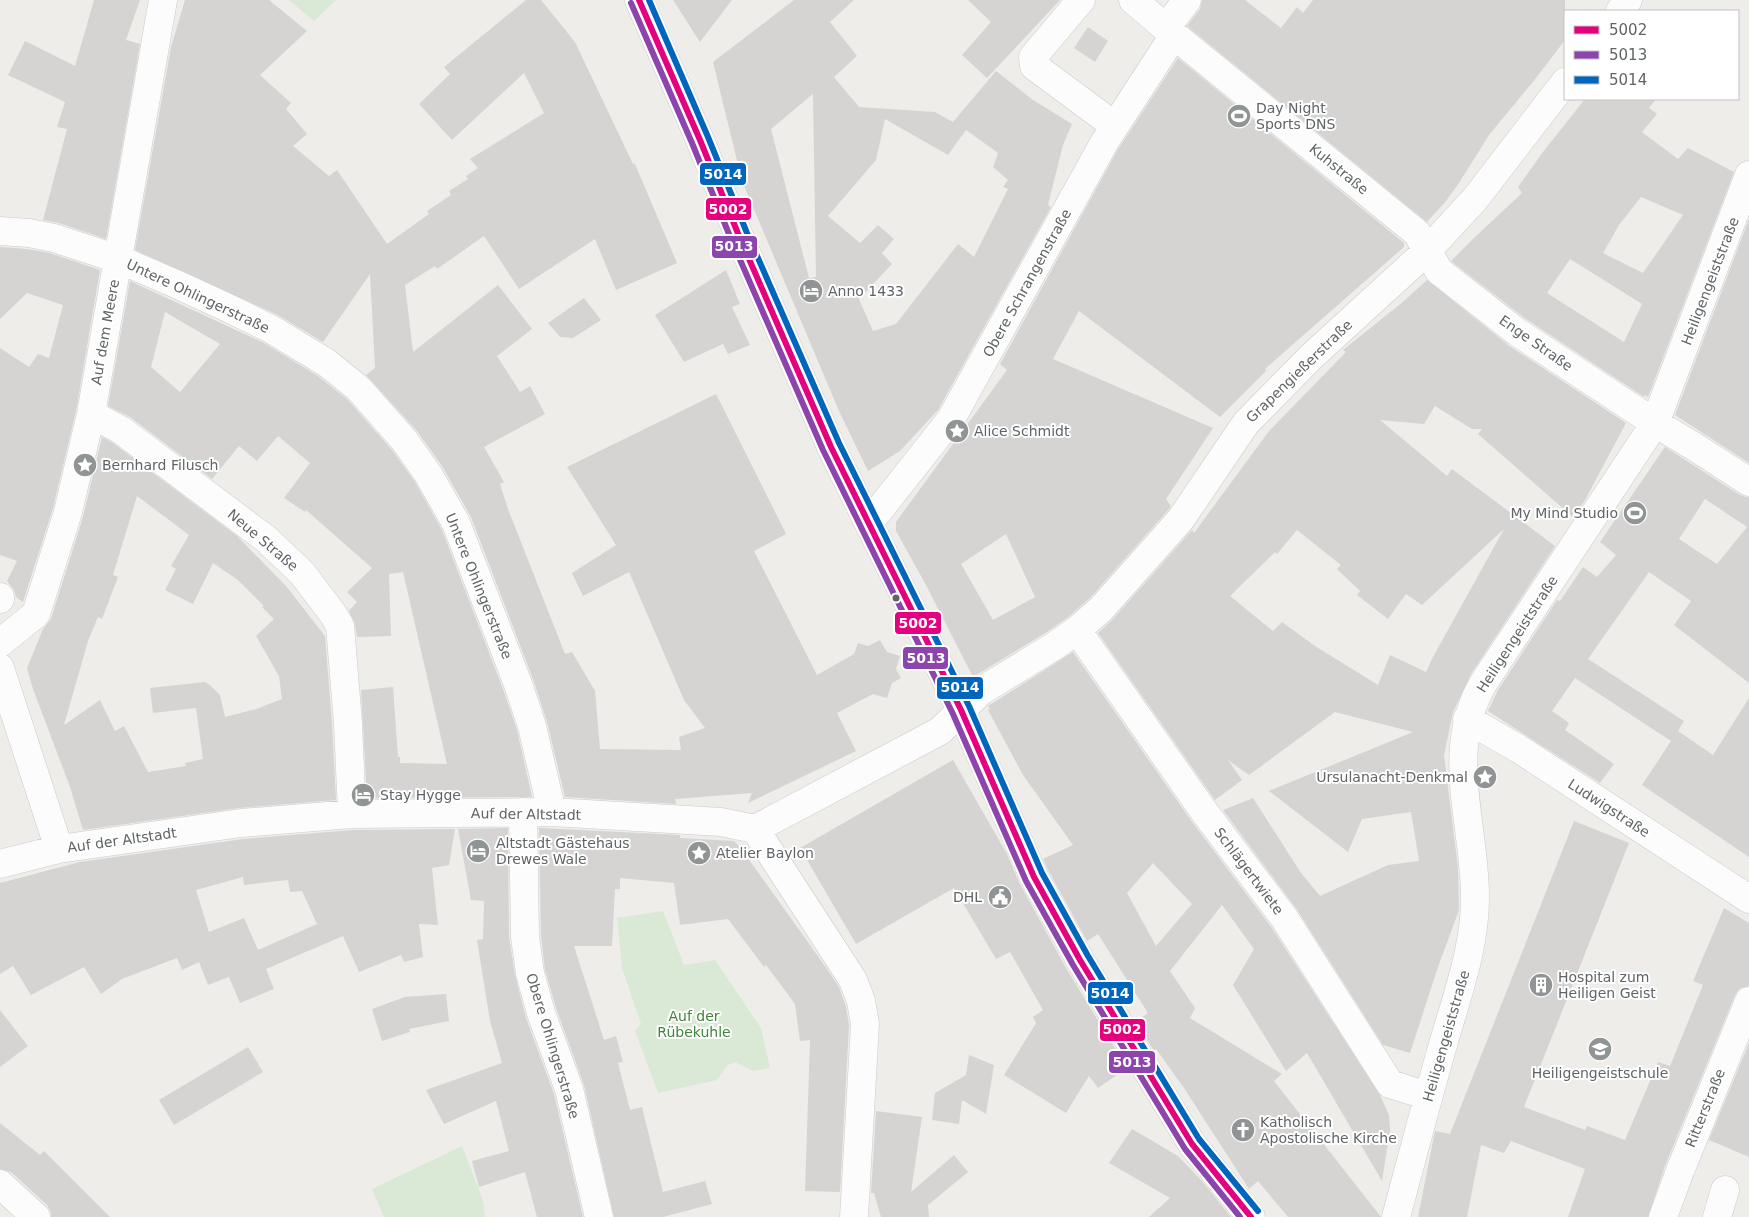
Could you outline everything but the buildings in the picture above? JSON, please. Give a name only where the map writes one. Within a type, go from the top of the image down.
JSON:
[{"type":"street","name":"Auf dem Meere","points":[[0,643],[36,614],[68,512],[91,414],[163,0]]},
{"type":"street","points":[[1081,0],[1033,57],[1034,66],[1115,126]]},
{"type":"street","name":"Kuhstraße","points":[[1134,0],[1417,233],[1427,251]]},
{"type":"street","name":"Obere Schrangenstraße","points":[[870,527],[877,513],[951,419],[1099,151],[1187,0]]},
{"type":"street","points":[[641,1],[795,366],[870,527],[961,710],[1034,877],[1080,960],[1192,1144],[1251,1217]]},
{"type":"street","name":"Grapengießerstraße","points":[[961,710],[980,691],[1056,646],[1101,609],[1181,519],[1246,422],[1312,356],[1427,251],[1475,199],[1564,83]]},
{"type":"street","name":"Heiligengeiststraße","points":[[1396,1217],[1472,941],[1475,894],[1462,768],[1467,719],[1484,682],[1655,424],[1749,175]]},
{"type":"street","name":"Untere Ohlingerstraße","points":[[0,231],[29,233],[54,238],[118,259],[271,329],[327,363],[359,388],[404,440],[428,474],[456,523],[518,684],[532,726],[552,812]]},
{"type":"street","name":"Enge Straße","points":[[1427,251],[1439,271],[1517,332],[1655,424],[1749,482]]},
{"type":"street","name":"Neue Straße","points":[[91,414],[121,430],[266,539],[302,573],[333,614],[340,626],[348,723],[352,814]]},
{"type":"street","name":"Schlägertwiete","points":[[1077,630],[1203,810],[1285,919],[1390,1084],[1428,1096]]},
{"type":"street","points":[[0,668],[59,849]]},
{"type":"street","points":[[854,1217],[865,1024],[861,1001],[853,980],[755,829],[940,731],[961,710]]},
{"type":"street","name":"Ludwigstraße","points":[[1467,719],[1518,749],[1749,899]]},
{"type":"street","name":"Obere Ohlingerstraße","points":[[523,812],[525,937],[530,973],[541,1013],[569,1089],[599,1217]]},
{"type":"street","name":"Auf der Altstadt","points":[[0,864],[59,849],[242,823],[352,814],[552,812],[721,822],[755,829]]},
{"type":"street","name":"Ritterstraße","points":[[1663,1217],[1683,1162],[1749,1001]]},
{"type":"street","points":[[0,1184],[36,1217]]},
{"type":"street","points":[[1717,1217],[1725,1190]]},
{"type":"green space","points":[[289,0],[336,0],[314,21]]},
{"type":"green space","name":"Auf der Rübekuhle","points":[[663,911],[684,965],[715,960],[761,1028],[770,1068],[753,1071],[735,1062],[728,1065],[717,1080],[658,1093],[635,1031],[641,1024],[622,968],[617,918]]},
{"type":"green space","points":[[462,1146],[483,1200],[485,1217],[384,1217],[372,1189]]},
{"type":"transit line","name":"5002","points":[[639,0],[831,447],[961,710],[1034,877],[1080,960],[1192,1144],[1251,1217]]},
{"type":"transit line","name":"5014","points":[[649,0],[747,233],[839,443],[969,706],[1042,873],[1088,956],[1199,1139],[1258,1211]]},
{"type":"transit line","name":"5013","points":[[631,3],[823,450],[953,714],[1026,881],[1073,965],[1185,1149],[1240,1217]]},
{"type":"place","name":"Day Night Sports DNS","points":[[1239,116]]},
{"type":"place","name":"Anno 1433","points":[[811,291]]},
{"type":"place","name":"Alice Schmidt","points":[[957,431]]},
{"type":"place","name":"Bernhard Filusch","points":[[85,465]]},
{"type":"place","name":"My Mind Studio","points":[[1635,513]]},
{"type":"place","name":"Ursulanacht-Denkmal","points":[[1485,777]]},
{"type":"place","name":"Stay Hygge","points":[[363,795]]},
{"type":"place","name":"Altstadt Gästehaus Drewes Wale","points":[[478,851]]},
{"type":"place","name":"Atelier Baylon","points":[[699,853]]},
{"type":"place","name":"DHL","points":[[1000,897]]},
{"type":"place","name":"Hospital zum Heiligen Geist","points":[[1541,985]]},
{"type":"place","name":"Heiligengeistschule","points":[[1600,1049]]},
{"type":"place","name":"Katholisch Apostolische Kirche","points":[[1243,1130]]}]
